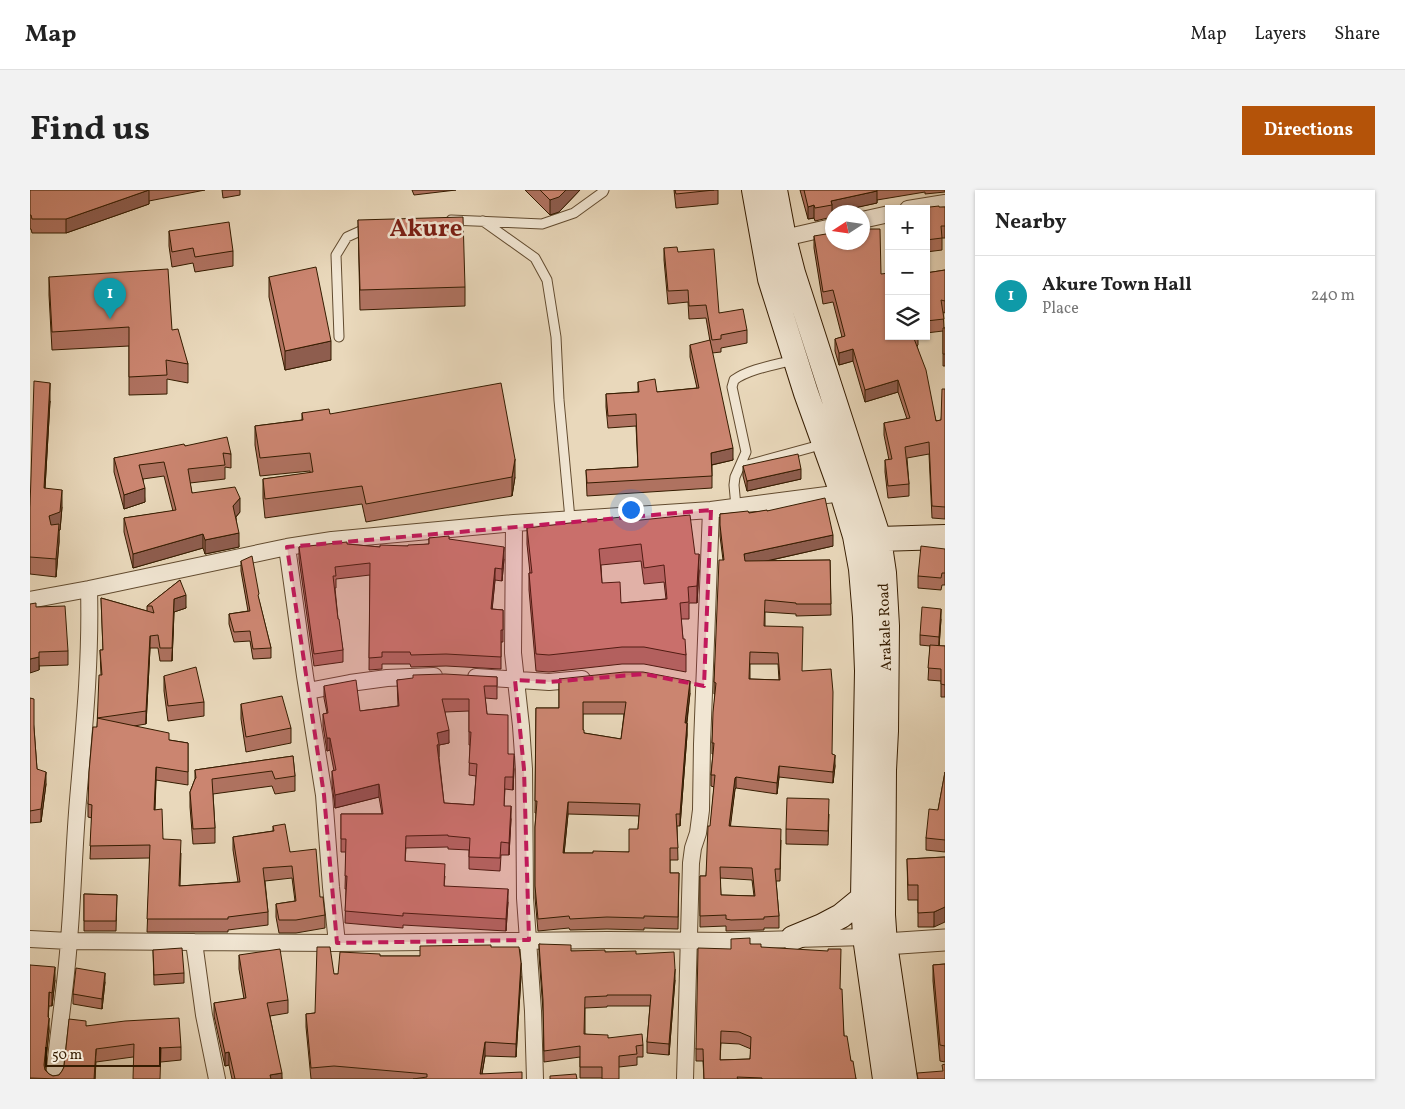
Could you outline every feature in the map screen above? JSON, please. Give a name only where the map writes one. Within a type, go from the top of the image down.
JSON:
[{"type":"main road","name":"Arakale Road","points":[[754,190],[770,279],[879,539],[884,574],[887,626],[876,730],[863,898],[875,940],[904,1077]]},
{"type":"main road","name":"Arakale Road","points":[[775,190],[793,273],[805,363],[806,394],[842,493],[855,536],[861,569],[867,670],[884,770],[883,915],[875,940]]},
{"type":"main road","points":[[879,539],[945,536]]},
{"type":"main road","points":[[793,938],[841,916],[863,898]]},
{"type":"street","points":[[930,205],[945,203]]},
{"type":"street","points":[[870,218],[885,215]]},
{"type":"street","points":[[784,238],[825,229]]},
{"type":"street","points":[[30,600],[287,546],[332,540],[514,523],[711,510],[842,493]]},
{"type":"street","points":[[685,1079],[691,862],[701,810],[711,510]]},
{"type":"street","points":[[514,523],[513,653],[524,769],[525,898],[533,1012],[535,1079]]},
{"type":"street","points":[[287,546],[324,795],[337,943]]},
{"type":"street","points":[[54,1079],[69,941],[75,836],[88,683],[89,589]]},
{"type":"street","points":[[308,691],[387,678],[458,677],[549,682],[593,678]]},
{"type":"street","points":[[688,682],[704,686]]},
{"type":"street","points":[[30,939],[337,943],[529,940],[689,941],[793,938],[945,940]]},
{"type":"street","points":[[194,942],[204,1015],[217,1079]]},
{"type":"lane","points":[[439,220],[542,224],[574,214],[604,190]]},
{"type":"lane","points":[[483,221],[535,258],[547,280],[556,337],[559,400],[570,519]]},
{"type":"lane","points":[[339,337],[336,255],[348,236],[374,225]]},
{"type":"lane","points":[[736,507],[735,477],[746,452],[732,387],[734,380],[748,373],[805,363]]},
{"type":"lane","points":[[740,467],[825,444]]},
{"type":"highlighted area","points":[[711,510],[704,686],[644,674],[549,682],[515,680],[524,769],[529,940],[337,943],[324,795],[287,547]]},
{"type":"building","points":[[30,190],[149,190],[66,219],[32,219],[30,215]]},
{"type":"building","points":[[540,190],[566,190],[559,197],[550,200]]},
{"type":"building","points":[[675,190],[714,190],[676,194]]},
{"type":"building","points":[[804,190],[877,190],[831,201],[832,205],[815,208],[814,205],[808,207]]},
{"type":"building","points":[[930,207],[945,207],[945,226],[941,226],[942,238],[930,240]]},
{"type":"building","points":[[463,217],[465,287],[360,290],[358,220]]},
{"type":"building","points":[[229,222],[233,251],[195,257],[193,248],[172,252],[169,231]]},
{"type":"building","points":[[870,229],[880,229],[881,274],[885,274],[885,340],[915,340],[926,370],[936,421],[941,420],[942,389],[945,389],[945,507],[932,506],[929,442],[905,447],[909,484],[888,486],[885,460],[892,459],[884,423],[910,418],[898,380],[865,390],[853,349],[839,353],[835,339],[845,336],[833,290],[823,292],[814,236],[825,234],[825,250],[870,250]]},
{"type":"building","points":[[677,247],[678,252],[714,249],[719,313],[743,309],[747,330],[721,335],[721,339],[712,340],[706,305],[689,306],[688,290],[668,291],[664,248]]},
{"type":"building","points":[[316,267],[331,341],[285,351],[269,277]]},
{"type":"building","points":[[168,269],[172,330],[178,329],[188,364],[166,360],[167,375],[129,377],[129,327],[52,332],[49,277]]},
{"type":"building","points":[[945,270],[945,301],[941,300],[944,319],[930,321],[930,272]]},
{"type":"building","points":[[943,328],[945,328],[945,354],[943,354]]},
{"type":"building","points":[[710,340],[733,448],[711,453],[712,476],[587,483],[586,470],[638,467],[636,414],[608,416],[606,394],[639,392],[638,382],[655,379],[657,392],[699,388],[690,345]]},
{"type":"building","points":[[34,381],[50,383],[44,488],[62,490],[60,512],[49,516],[51,525],[59,524],[56,559],[30,557]]},
{"type":"building","points":[[501,383],[515,459],[512,477],[366,504],[362,486],[265,499],[263,479],[313,472],[310,453],[260,458],[255,426],[303,420],[302,413],[329,409],[330,414]]},
{"type":"building","points":[[227,437],[231,454],[223,453],[225,465],[188,469],[192,493],[235,487],[240,498],[233,506],[239,533],[205,540],[203,534],[133,554],[124,518],[176,510],[164,462],[139,465],[145,488],[124,495],[114,458]]},
{"type":"building","points":[[798,454],[801,469],[747,481],[743,466]]},
{"type":"building","points":[[825,498],[833,535],[744,554],[745,561],[830,560],[831,604],[796,604],[765,600],[764,626],[803,627],[802,671],[831,669],[833,692],[832,754],[835,755],[833,772],[779,766],[777,783],[735,778],[729,826],[781,829],[780,869],[775,869],[779,916],[764,917],[764,919],[731,920],[726,919],[726,915],[700,916],[700,876],[706,876],[708,826],[710,826],[715,775],[711,775],[714,743],[712,743],[716,683],[714,682],[719,560],[724,560],[720,514],[767,511]],"holes":[[[750,652],[778,653],[780,680],[749,679]],[[720,867],[752,868],[755,896],[721,895]]]},
{"type":"building","points":[[690,515],[695,554],[699,554],[697,586],[688,587],[689,602],[680,603],[686,655],[644,647],[622,647],[549,655],[536,654],[529,573],[532,573],[527,528],[630,516],[631,521]],"holes":[[[641,544],[644,568],[664,565],[667,599],[621,603],[620,582],[602,583],[599,549]]]},
{"type":"building","points":[[449,536],[449,539],[504,547],[502,569],[495,568],[491,609],[503,610],[501,657],[446,654],[411,655],[410,652],[382,652],[382,657],[369,658],[370,563],[335,567],[336,576],[333,576],[343,650],[314,654],[299,547],[347,542],[347,544],[380,547],[380,545],[408,546],[429,544],[429,538]]},
{"type":"building","points":[[921,546],[945,549],[945,573],[942,573],[941,578],[918,576]]},
{"type":"building","points":[[252,556],[258,595],[271,648],[253,649],[250,631],[234,632],[229,614],[250,611],[241,561]]},
{"type":"building","points":[[180,580],[186,595],[174,599],[172,648],[160,648],[158,635],[150,636],[146,711],[97,718],[99,675],[102,675],[100,650],[103,650],[101,598],[154,613],[152,606],[147,606]]},
{"type":"building","points":[[36,603],[36,607],[65,606],[68,651],[39,652],[39,657],[30,659],[30,604]]},
{"type":"building","points":[[922,607],[941,609],[939,637],[920,635]]},
{"type":"building","points":[[930,645],[945,646],[945,685],[941,684],[941,669],[928,668]]},
{"type":"building","points":[[196,667],[204,702],[168,706],[164,676]]},
{"type":"building","points":[[624,672],[643,672],[690,681],[685,723],[687,723],[680,814],[676,814],[678,848],[670,848],[670,873],[679,873],[678,917],[644,916],[644,918],[570,919],[569,916],[538,919],[535,886],[537,801],[535,801],[536,708],[559,708],[559,679]],"holes":[[[583,702],[626,702],[621,739],[584,733]],[[568,802],[640,804],[638,829],[629,829],[629,852],[593,851],[593,853],[563,853]]]},
{"type":"building","points":[[445,674],[497,677],[497,686],[484,686],[487,714],[508,715],[508,754],[514,754],[513,777],[505,777],[504,806],[511,806],[509,843],[501,842],[500,858],[469,857],[470,838],[448,835],[406,836],[405,861],[445,864],[444,886],[508,889],[506,919],[403,913],[403,916],[345,911],[347,876],[345,876],[346,839],[341,839],[341,814],[383,814],[379,784],[335,795],[332,771],[336,770],[330,738],[327,738],[323,714],[328,713],[324,686],[356,680],[360,711],[399,706],[397,680],[413,678],[413,675]],"holes":[[[442,699],[469,699],[469,732],[471,732],[469,763],[477,764],[474,805],[444,803],[437,733],[449,730]]]},
{"type":"building","points":[[282,696],[291,728],[246,737],[241,704]]},
{"type":"building","points":[[30,698],[34,699],[37,769],[46,772],[41,809],[30,811]]},
{"type":"building","points":[[97,718],[169,733],[169,740],[188,743],[188,772],[156,767],[154,810],[162,809],[163,839],[181,840],[179,886],[240,882],[233,837],[274,831],[273,826],[285,824],[290,852],[316,849],[320,897],[323,897],[325,915],[296,920],[279,920],[276,904],[296,901],[292,866],[263,868],[268,912],[228,917],[228,919],[147,919],[150,845],[90,846],[92,805],[88,804],[89,772],[93,727],[97,727]]},
{"type":"building","points":[[293,756],[295,776],[275,779],[272,771],[212,779],[215,828],[193,829],[190,792],[196,778],[195,770]]},
{"type":"building","points":[[945,772],[945,840],[926,838],[929,809],[938,810]]},
{"type":"building","points":[[787,798],[829,799],[828,831],[786,829]]},
{"type":"building","points":[[945,857],[945,907],[934,912],[918,913],[918,885],[908,885],[907,859]]},
{"type":"building","points":[[84,894],[117,895],[116,921],[84,921]]},
{"type":"building","points":[[750,938],[750,944],[761,944],[761,947],[828,951],[828,949],[841,949],[840,989],[842,989],[844,1036],[847,1036],[856,1079],[762,1079],[737,1077],[738,1079],[704,1079],[703,1049],[696,1049],[698,948],[731,949],[731,939]],"holes":[[[721,1031],[739,1032],[751,1037],[750,1059],[720,1060]]]},
{"type":"building","points":[[539,944],[571,945],[571,951],[636,951],[636,954],[674,952],[675,969],[669,1044],[647,1042],[651,995],[607,995],[585,997],[584,1034],[608,1035],[608,1038],[642,1034],[643,1045],[636,1046],[637,1054],[619,1056],[619,1079],[602,1079],[602,1067],[580,1067],[580,1046],[544,1051]]},
{"type":"building","points":[[491,945],[491,947],[519,947],[521,963],[516,1044],[485,1042],[480,1074],[522,1072],[522,1079],[413,1079],[427,1077],[427,1074],[334,1066],[311,1068],[306,1014],[315,1013],[317,947],[330,947],[334,974],[338,974],[340,952],[380,954],[380,956],[420,956],[420,946]]},
{"type":"building","points":[[182,948],[184,973],[154,975],[153,950]]},
{"type":"building","points":[[280,949],[288,1000],[267,1003],[282,1073],[270,1075],[271,1079],[235,1079],[229,1052],[225,1053],[214,1003],[246,998],[239,955]]},
{"type":"building","points":[[945,964],[945,1046],[940,1045],[933,965]]},
{"type":"building","points":[[30,965],[55,967],[52,993],[49,992],[49,1018],[44,1065],[45,1070],[49,1074],[53,1076],[59,1075],[64,1067],[69,1019],[86,1021],[86,1026],[125,1021],[179,1018],[181,1047],[161,1048],[160,1079],[133,1079],[134,1044],[96,1049],[94,1079],[30,1078]]},
{"type":"building","points":[[76,968],[105,973],[102,999],[73,994]]},
{"type":"building","points":[[945,1064],[945,1079],[918,1079],[917,1073],[943,1071],[942,1065]]},
{"type":"building","points":[[576,1074],[577,1079],[550,1079],[550,1076]]},
{"type":"place","name":"Akure Town Hall","points":[[110,319]]},
{"type":"district","name":"Akure","points":[[426,229]]}]
